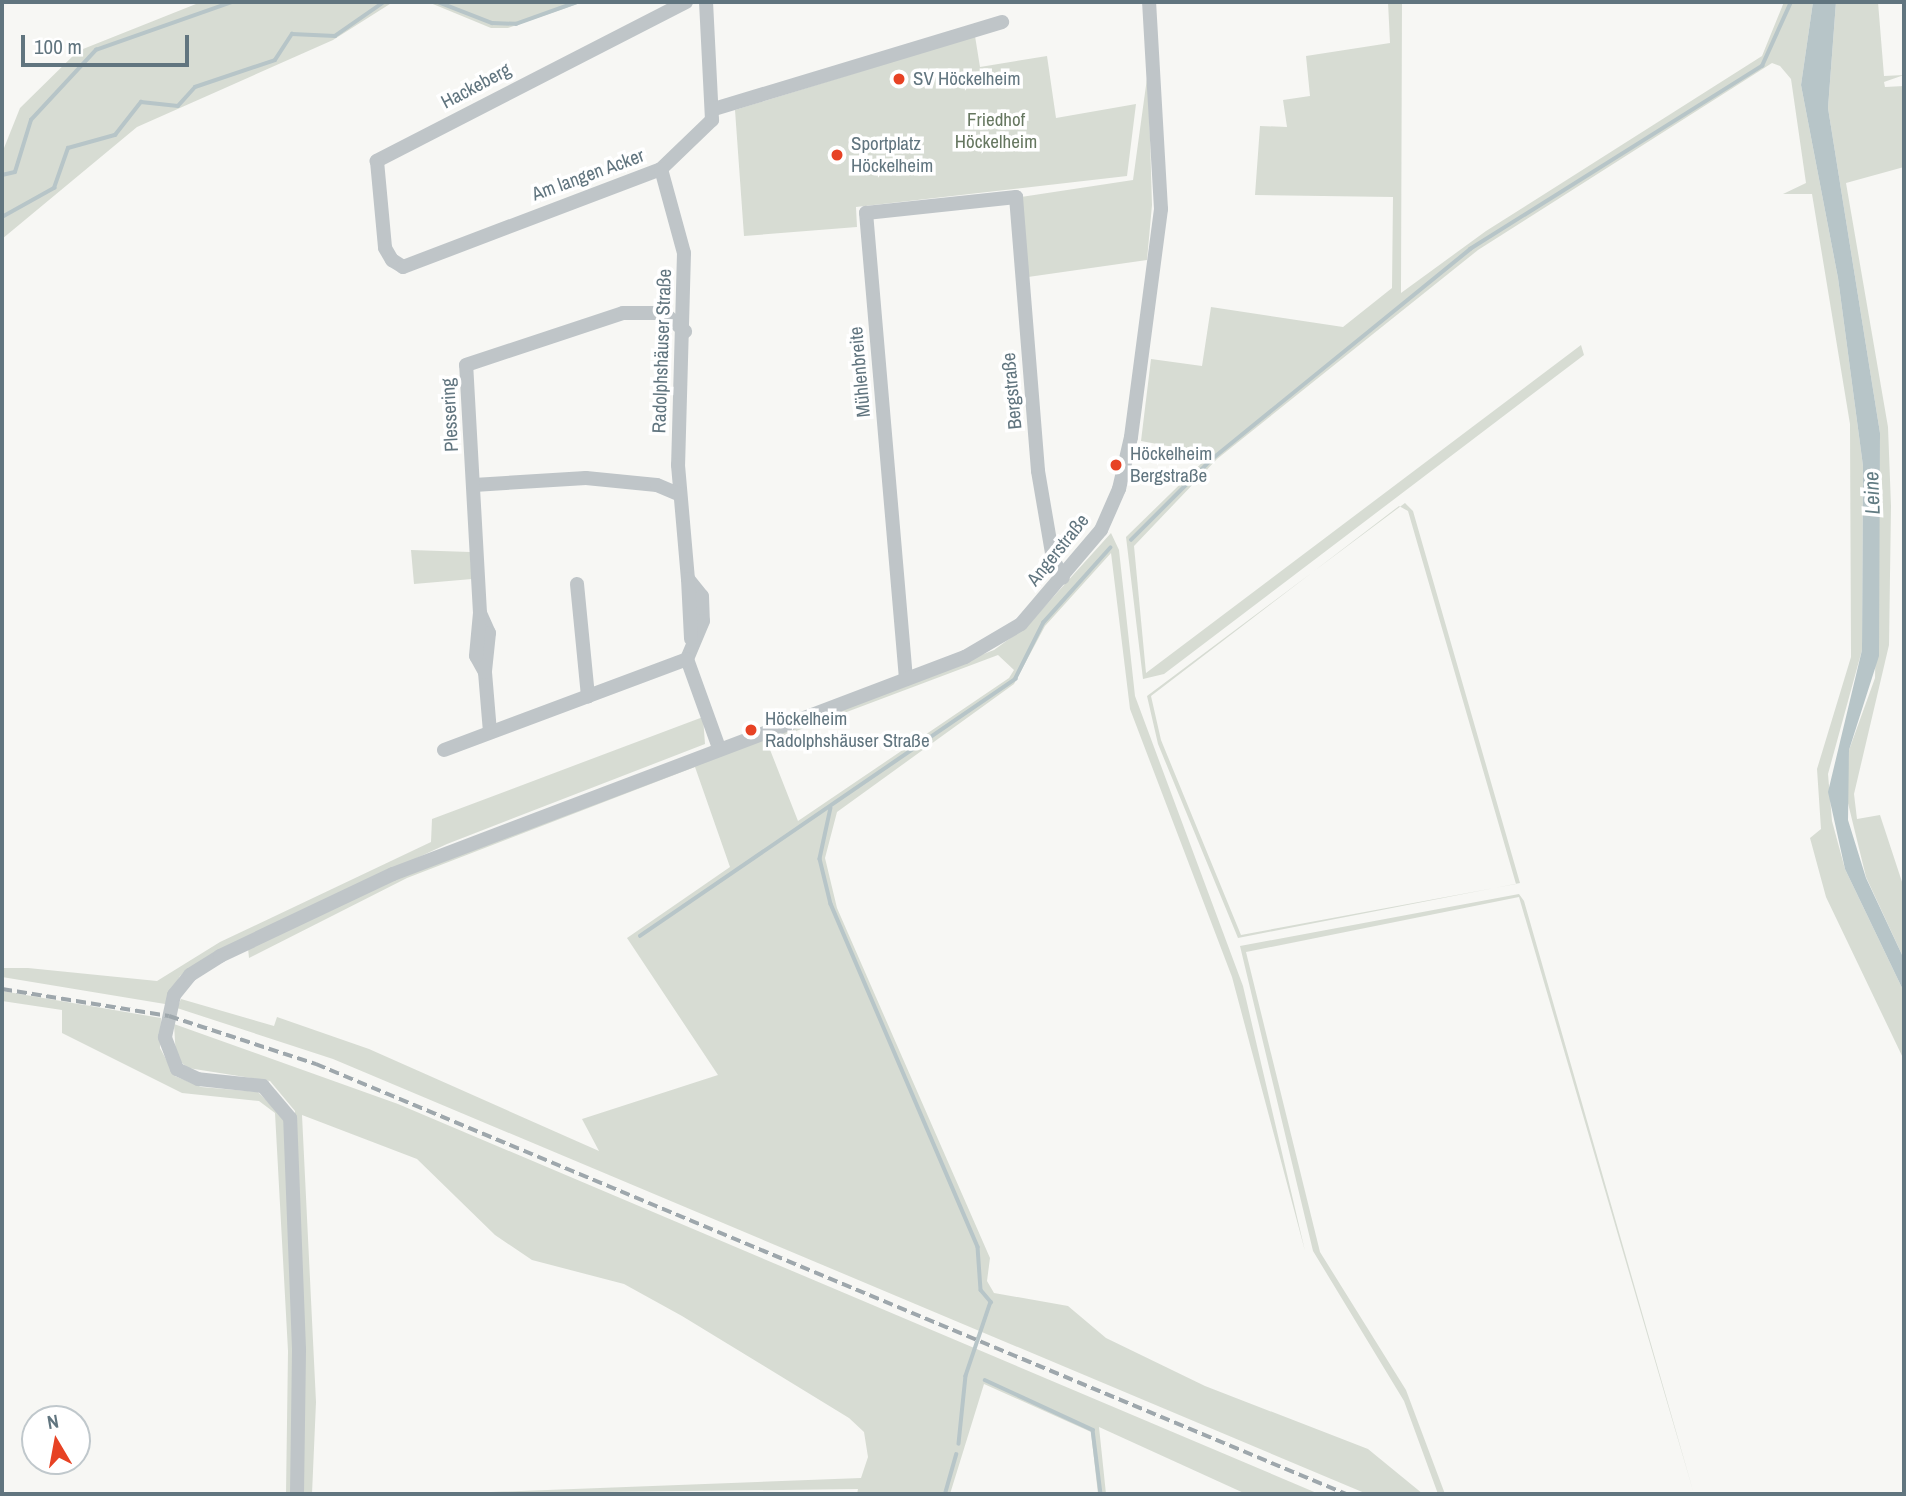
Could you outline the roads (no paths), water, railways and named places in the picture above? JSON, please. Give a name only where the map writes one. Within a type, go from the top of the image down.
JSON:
[{"type":"street","name":"Hackeberg","points":[[393,260],[385,248],[377,161],[686,2]]},
{"type":"street","points":[[706,2],[714,109],[1002,22]]},
{"type":"street","name":"Angerstraße","points":[[297,1494],[299,1349],[289,1118],[263,1086],[198,1079],[177,1069],[165,1037],[174,995],[190,975],[220,956],[393,874],[994,644],[1063,578],[1109,515],[1136,409],[1161,209],[1149,2]]},
{"type":"street","name":"Am langen Acker","points":[[393,260],[403,267],[661,169],[712,120],[714,109]]},
{"type":"street","name":"Radolphshäuser Straße","points":[[661,169],[684,253],[685,331],[677,379],[678,466],[688,579],[702,596],[704,621],[691,639],[687,659]]},
{"type":"street","name":"Bergstraße","points":[[1016,197],[1038,471],[1053,559],[1063,578]]},
{"type":"street","name":"Mühlenbreite","points":[[906,679],[866,213],[1016,197]]},
{"type":"street","points":[[685,331],[664,313],[686,297]]},
{"type":"street","name":"Plessering","points":[[474,485],[466,365],[566,328],[623,313],[664,313]]},
{"type":"street","points":[[657,485],[678,466]]},
{"type":"street","points":[[490,732],[485,673],[476,656],[480,613],[474,485],[586,478],[657,485],[680,495]]},
{"type":"street","points":[[578,584],[588,696]]},
{"type":"street","points":[[444,750],[687,659],[719,748]]},
{"type":"water","name":"Leine","points":[[1813,2],[1836,2],[1828,108],[1880,433],[1879,656],[1849,750],[1848,820],[1866,878],[1904,959],[1904,992],[1845,869],[1828,792],[1862,650],[1863,466],[1838,278],[1801,85]]},
{"type":"waterway","points":[[2,175],[15,172],[31,120],[96,50],[232,2]]},
{"type":"waterway","points":[[2,217],[54,188],[68,148],[115,135],[141,102],[178,106],[195,87],[275,60],[292,34],[335,36],[384,2]]},
{"type":"waterway","points":[[438,2],[492,23],[516,24],[577,2]]},
{"type":"waterway","points":[[1131,540],[1212,459],[1470,249],[1762,66],[1791,2]]},
{"type":"waterway","points":[[640,936],[1015,679],[1043,623],[1110,548]]},
{"type":"waterway","points":[[831,808],[820,859],[831,904],[978,1247],[981,1290],[991,1302],[966,1376],[959,1444]]},
{"type":"waterway","points":[[985,1380],[1093,1430],[1101,1494]]},
{"type":"waterway","points":[[945,1494],[956,1455]]},
{"type":"railway","points":[[2,989],[169,1016],[316,1064],[1346,1494]]},
{"type":"place","name":"SV Höckelheim","points":[[899,79]]},
{"type":"place","name":"Sportplatz Höckelheim","points":[[837,155]]},
{"type":"place","name":"Höckelheim Bergstraße","points":[[1116,465]]},
{"type":"place","name":"Höckelheim Radolphshäuser Straße","points":[[751,730]]},
{"type":"park label","name":"Friedhof Höckelheim","points":[[996,131]]}]
